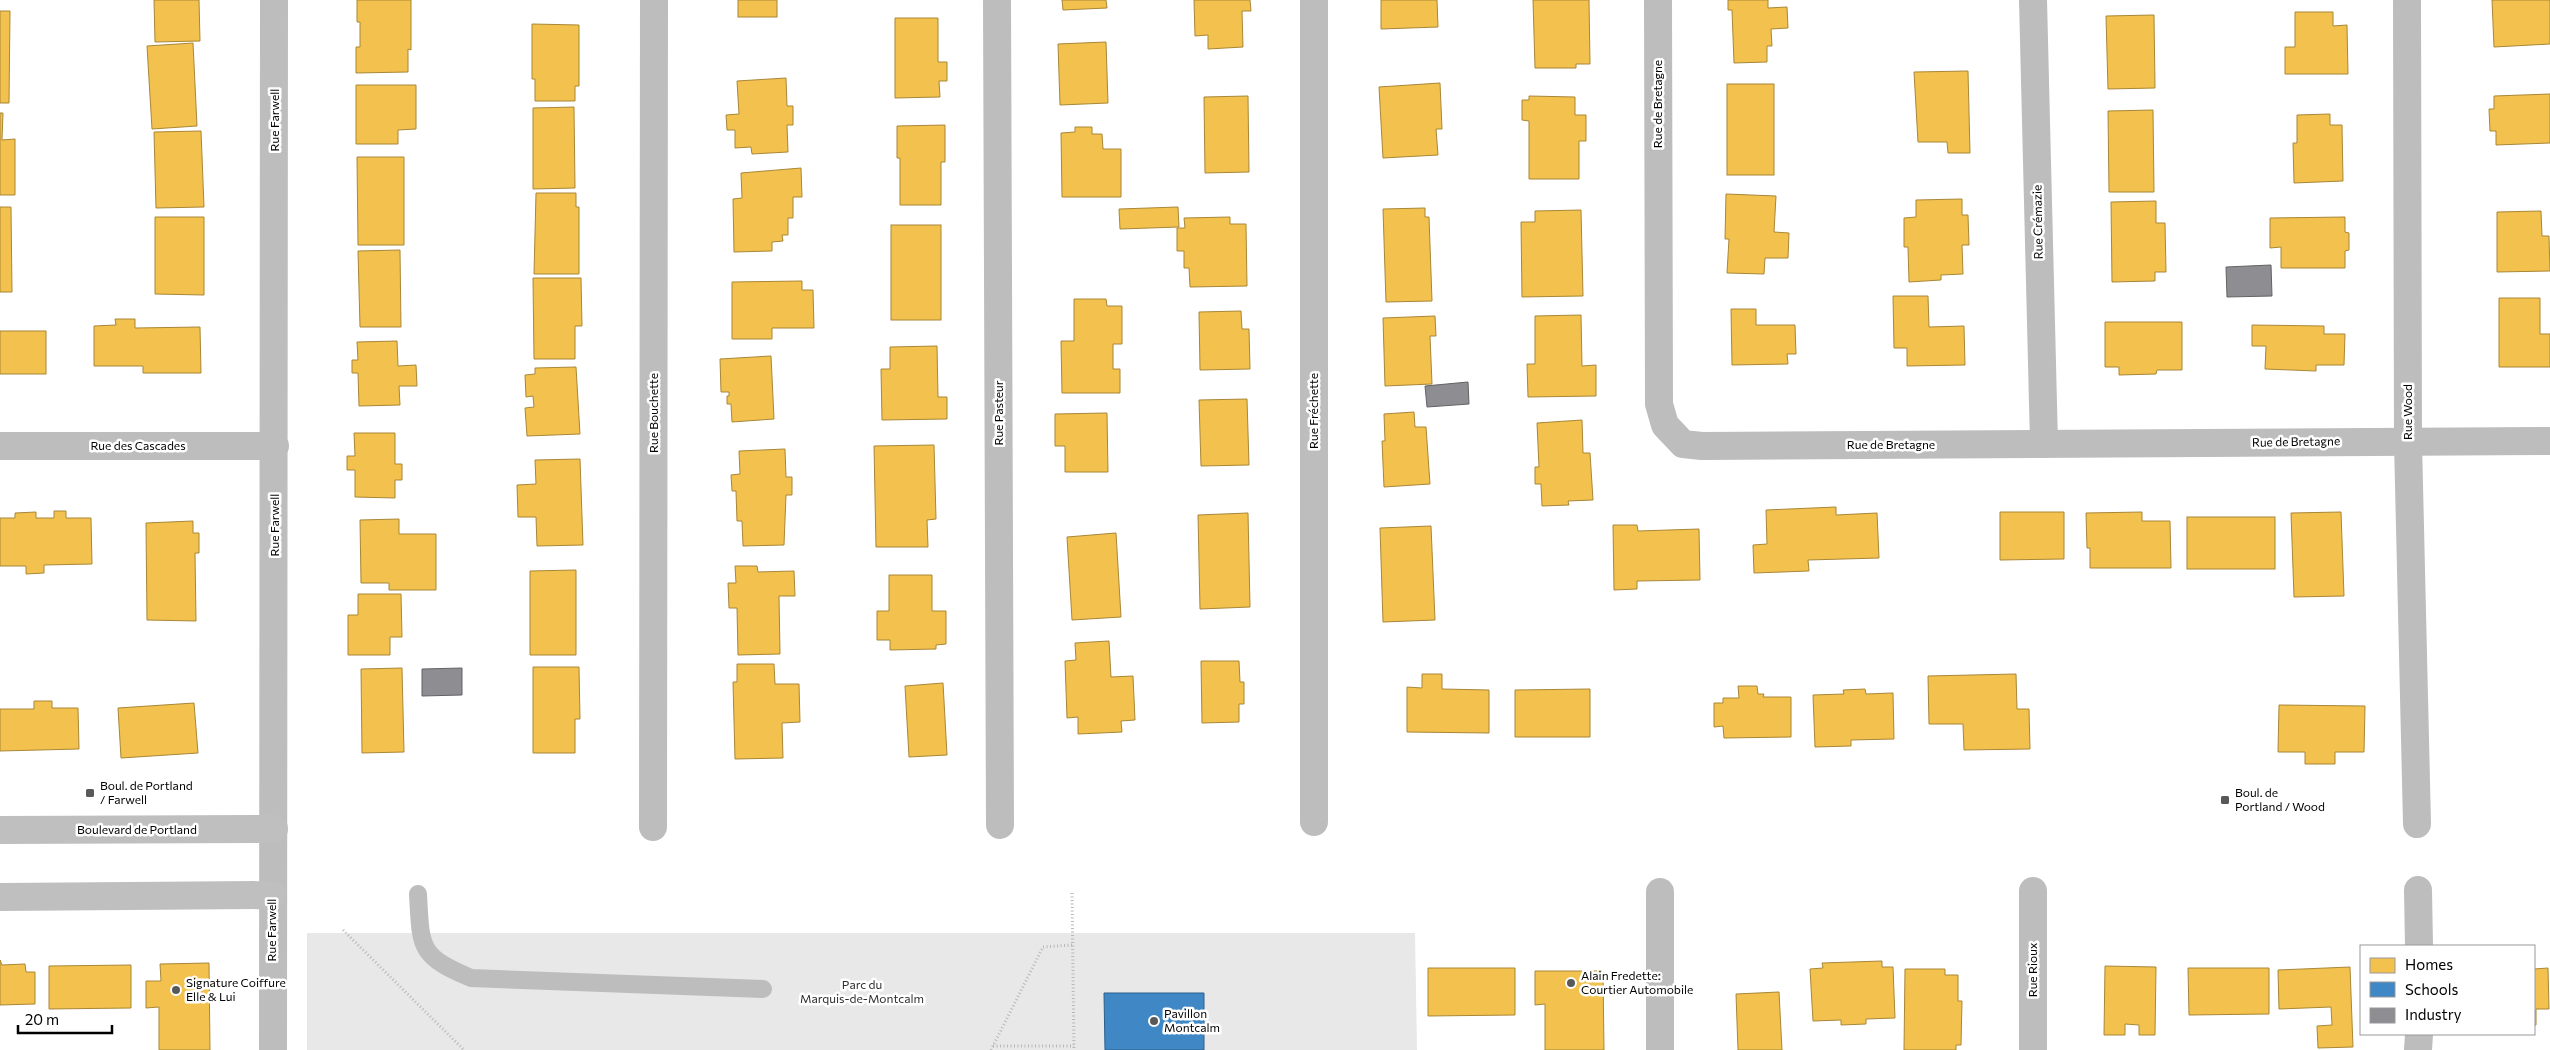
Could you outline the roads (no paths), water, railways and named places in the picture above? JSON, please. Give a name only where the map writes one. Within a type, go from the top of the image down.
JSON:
[{"type":"main road","name":"Boulevard de Portland","points":[[0,830],[274,829]]},
{"type":"main road","points":[[0,897],[272,895]]},
{"type":"street","name":"Rue Farwell","points":[[273,1050],[274,0]]},
{"type":"street","name":"Rue Bouchette","points":[[653,827],[654,0]]},
{"type":"street","name":"Rue Pasteur","points":[[998,0],[1000,825]]},
{"type":"street","name":"Rue Fréchette","points":[[1314,0],[1314,822]]},
{"type":"street","name":"Rue de Bretagne","points":[[1658,0],[1659,404],[1665,424],[1683,444],[1702,446],[2550,441]]},
{"type":"street","name":"Rue Crémazie","points":[[2033,0],[2044,444]]},
{"type":"street","name":"Rue Wood","points":[[2407,0],[2408,442],[2416,824]]},
{"type":"street","name":"Rue des Cascades","points":[[0,446],[275,446]]},
{"type":"street","points":[[2418,890],[2419,945]]},
{"type":"street","name":"Rue Rioux","points":[[2033,891],[2034,1050]]},
{"type":"street","points":[[1660,892],[1660,1050]]},
{"type":"street","points":[[2418,1035],[2418,1050]]},
{"type":"lane","points":[[418,894],[420,939],[426,950],[447,968],[471,978],[763,989]]},
{"type":"place","name":"Boul. de Portland / Farwell","points":[[90,793]]},
{"type":"place","name":"Boul. de Portland / Wood","points":[[2225,800]]},
{"type":"place","name":"Alain Fredette: Courtier Automobile","points":[[1571,983]]},
{"type":"place","name":"Signature Coiffure Elle & Lui","points":[[176,990]]},
{"type":"place","name":"Pavillon Montcalm","points":[[1154,1021]]},
{"type":"park label","name":"Parc du Marquis-de-Montcalm","points":[[862,992]]}]
